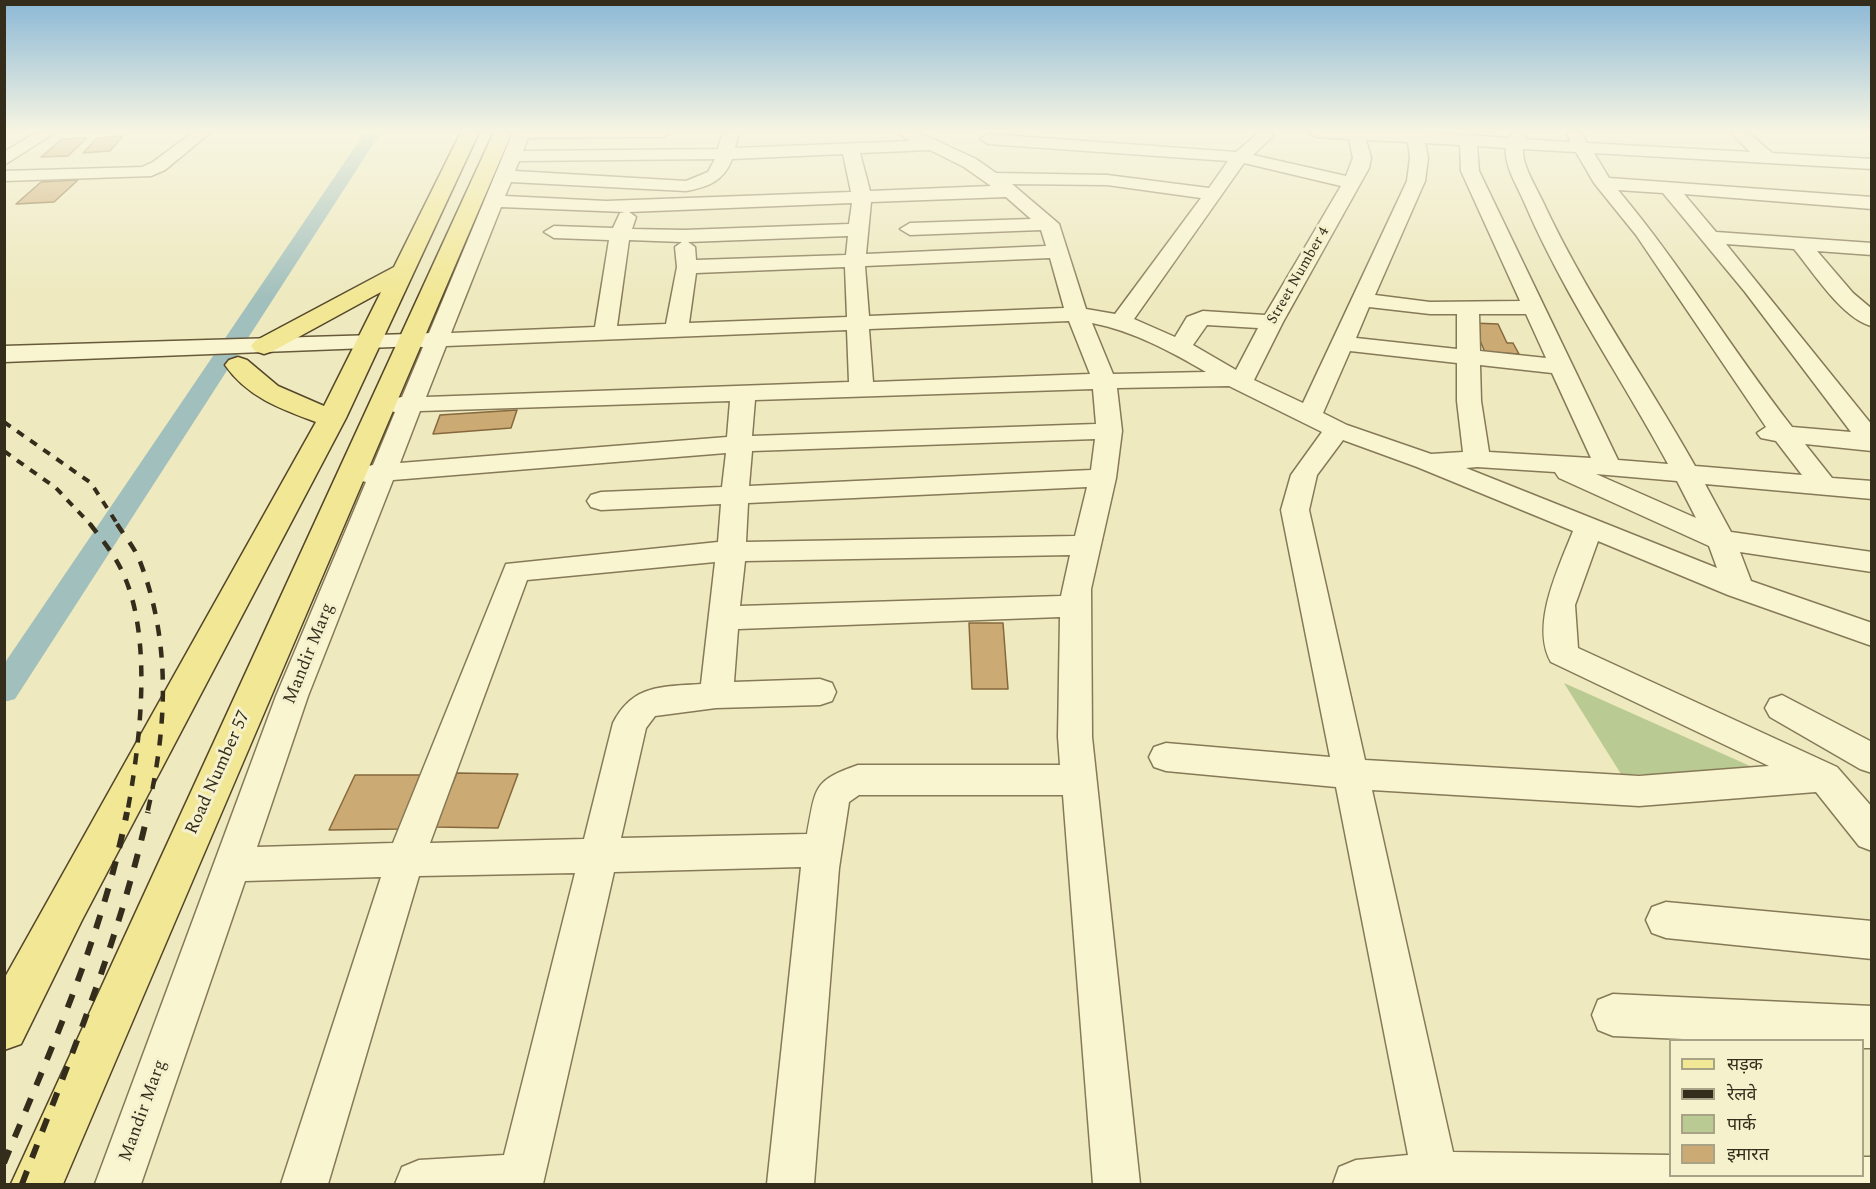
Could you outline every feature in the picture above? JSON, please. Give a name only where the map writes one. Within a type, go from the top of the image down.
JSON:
[{"type":"main road","points":[[4,1027],[67,906],[332,418],[443,187]]},
{"type":"main road","name":"Road Number 57","points":[[37,1185],[369,474],[417,347],[494,187]]},
{"type":"main road","points":[[264,346],[403,271]]},
{"type":"main road","points":[[4,377],[94,362],[264,346],[363,352]]},
{"type":"main road","points":[[4,354],[94,362],[235,365],[417,347]]},
{"type":"main road","points":[[235,365],[262,390],[332,418]]},
{"type":"street","points":[[494,187],[417,347],[605,334],[1077,314],[1121,322],[1180,347],[1237,381],[1323,423],[1426,461],[1739,588],[1872,635]]},
{"type":"street","points":[[587,187],[631,206],[862,198],[926,187]]},
{"type":"street","points":[[860,187],[862,198],[856,230],[855,261],[861,389]]},
{"type":"street","points":[[1001,187],[1053,238],[1077,314],[1104,381],[1109,431],[1103,478],[1076,589],[1075,737],[1117,1185]]},
{"type":"street","points":[[1159,187],[1214,194]]},
{"type":"street","points":[[1121,322],[1219,187]]},
{"type":"street","name":"Street Number 4","points":[[1237,381],[1349,187]]},
{"type":"street","points":[[1413,187],[1340,343],[1323,423],[1310,462],[1298,487],[1295,510],[1438,1180]]},
{"type":"street","points":[[1478,187],[1608,467]]},
{"type":"street","points":[[1528,187],[1551,238],[1603,337],[1687,475],[1721,540],[1739,588]]},
{"type":"street","points":[[1607,187],[1649,241],[1770,433],[1824,486]]},
{"type":"street","points":[[1662,187],[1872,203]]},
{"type":"street","points":[[1669,188],[1752,288],[1871,442]]},
{"type":"street","points":[[1837,201],[1866,235]]},
{"type":"street","points":[[605,334],[620,234],[631,206]]},
{"type":"street","points":[[910,229],[1053,238]]},
{"type":"street","points":[[554,232],[684,236],[856,230]]},
{"type":"street","points":[[1709,237],[1798,242],[1866,235]]},
{"type":"street","points":[[676,332],[687,267],[684,236]]},
{"type":"street","points":[[687,267],[855,261],[1053,238]]},
{"type":"street","points":[[1798,242],[1845,298],[1871,319]]},
{"type":"street","points":[[1362,300],[1430,308],[1534,307]]},
{"type":"street","points":[[1468,308],[1469,401],[1477,459]]},
{"type":"street","points":[[1180,347],[1195,322],[1203,318],[1272,322]]},
{"type":"street","points":[[1340,343],[1560,367]]},
{"type":"street","points":[[396,405],[1104,381],[1237,381]]},
{"type":"street","points":[[716,695],[731,552],[743,393]]},
{"type":"street","points":[[369,474],[740,444],[1109,431]]},
{"type":"street","points":[[1770,433],[1871,442]]},
{"type":"street","points":[[1426,461],[1477,459],[1549,463],[1872,490]]},
{"type":"street","points":[[1549,463],[1721,540],[1872,562]]},
{"type":"street","name":"Mandir Marg","points":[[118,1185],[369,474]]},
{"type":"street","points":[[601,501],[1103,478]]},
{"type":"street","points":[[1589,527],[1560,605],[1562,654],[1825,777],[1872,836]]},
{"type":"street","points":[[305,1185],[405,860],[516,571],[731,552],[1086,544]]},
{"type":"street","points":[[725,618],[1076,606]]},
{"type":"street","points":[[419,1185],[521,1181],[630,723],[643,707],[655,701],[716,695],[820,692]]},
{"type":"street","points":[[1782,708],[1872,759]]},
{"type":"street","points":[[1167,757],[1351,774],[1639,791],[1825,777]]},
{"type":"street","points":[[791,1185],[824,850],[832,798],[841,786],[858,780],[1079,780]]},
{"type":"street","points":[[232,864],[824,850]]},
{"type":"street","points":[[1666,920],[1872,940]]},
{"type":"street","points":[[1613,1015],[1872,1027]]},
{"type":"street","points":[[1356,1185],[1438,1180],[1872,1181]]},
{"type":"green space","points":[[1564,683],[1768,774],[1621,774]]},
{"type":"building","points":[[35,187],[70,187],[54,202],[16,204]]},
{"type":"building","points":[[1472,323],[1498,324],[1507,343],[1513,343],[1519,354],[1485,352]]},
{"type":"building","points":[[517,410],[511,428],[433,434],[440,415]]},
{"type":"building","points":[[969,623],[1003,623],[1008,689],[972,689]]},
{"type":"building","points":[[457,773],[518,774],[498,828],[434,827]]},
{"type":"building","points":[[355,775],[425,775],[403,829],[329,830]]},
{"type":"waterway","points":[[4,690],[336,187]]},
{"type":"railway","points":[[4,422],[91,483],[118,525]]},
{"type":"railway","points":[[4,451],[56,488],[91,525]]},
{"type":"railway","points":[[90,524],[111,551],[121,569],[138,625],[141,657],[140,723],[127,814]]},
{"type":"railway","points":[[117,524],[139,559],[150,590],[161,654],[162,718],[159,750],[147,814]]},
{"type":"railway","points":[[4,1163],[90,947],[117,857],[127,812]]},
{"type":"railway","points":[[22,1184],[108,954],[148,812]]}]
